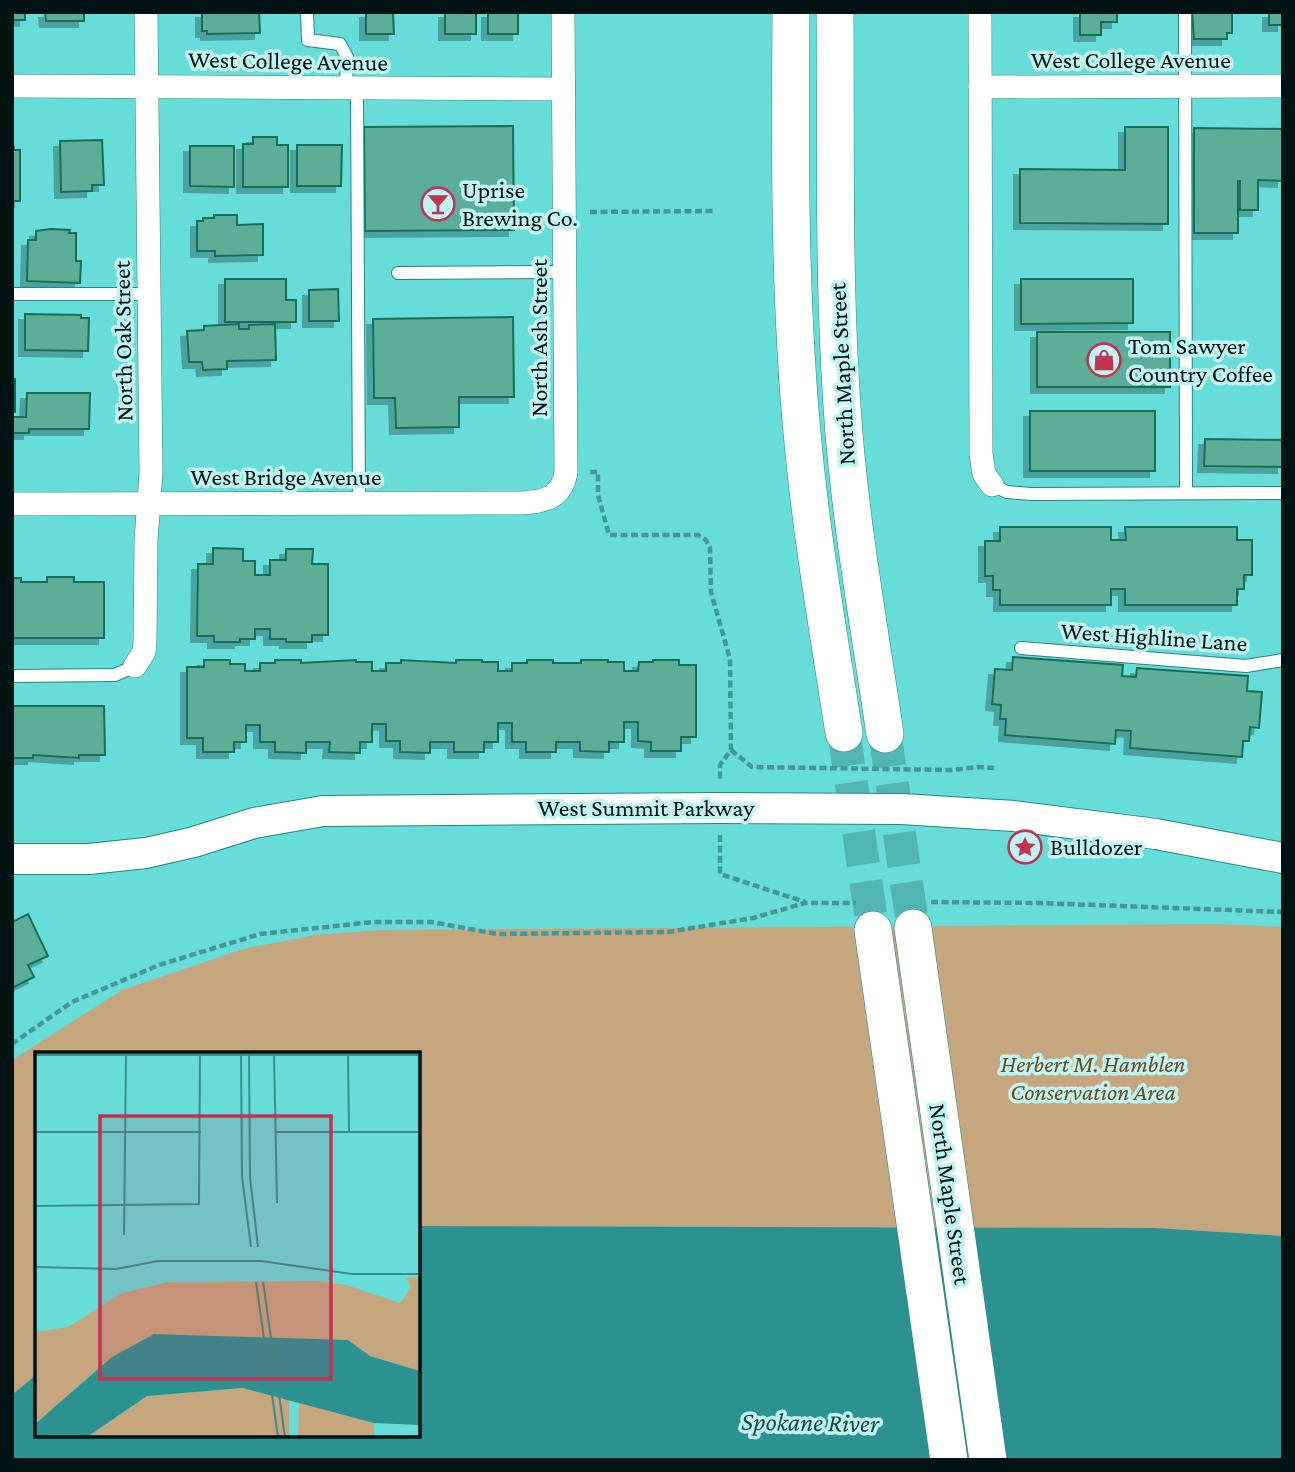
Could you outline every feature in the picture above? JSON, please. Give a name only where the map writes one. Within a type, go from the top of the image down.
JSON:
[{"type":"main road","name":"North Maple Street","points":[[791,12],[792,280],[798,389],[814,534],[844,733]]},
{"type":"main road","name":"North Maple Street","points":[[835,12],[837,291],[842,409],[857,552],[885,734]]},
{"type":"main road","name":"North Maple Street","points":[[913,928],[988,1460]]},
{"type":"main road","name":"North Maple Street","points":[[873,930],[949,1460]]},
{"type":"street","name":"North Oak Street","points":[[135,666],[144,652],[145,643],[146,540],[151,472],[146,12]]},
{"type":"street","name":"North Ash Street","points":[[561,483],[565,272],[563,12]]},
{"type":"street","points":[[980,12],[981,454],[984,474],[992,485]]},
{"type":"street","name":"West College Avenue","points":[[12,86],[563,89]]},
{"type":"street","name":"West College Avenue","points":[[980,87],[1283,86]]},
{"type":"street","name":"West Bridge Avenue","points":[[12,504],[537,502],[561,483]]},
{"type":"street","name":"West Summit Parkway","points":[[12,859],[89,859],[146,853],[194,842],[254,823],[323,811],[720,808],[902,810],[1014,816],[1156,834],[1283,858]]},
{"type":"lane","points":[[307,12],[308,40],[340,44],[347,57],[352,89],[359,504]]},
{"type":"lane","points":[[1185,12],[1186,493]]},
{"type":"lane","points":[[398,273],[565,272]]},
{"type":"lane","points":[[12,294],[149,294]]},
{"type":"lane","points":[[992,485],[1017,493],[1283,493]]},
{"type":"lane","name":"West Highline Lane","points":[[1021,648],[1246,666],[1283,660]]},
{"type":"lane","points":[[12,676],[115,675],[135,666]]},
{"type":"path","points":[[564,212],[713,211]]},
{"type":"path","points":[[12,1044],[72,1002],[159,965],[260,934],[373,922],[432,922],[497,934],[668,932],[753,918],[806,903],[720,874],[720,765],[731,750],[730,659],[711,592],[710,548],[706,540],[698,535],[609,535],[598,495],[598,472],[561,483]]},
{"type":"path","points":[[731,750],[752,767],[952,770],[996,768]]},
{"type":"path","points":[[962,902],[1283,912]]},
{"type":"green space","name":"Herbert M. Hamblen Conservation Area","points":[[1215,924],[1283,927],[1283,1236],[1155,1228],[420,1226],[420,1052],[35,1052],[35,1376],[12,1395],[12,1060],[122,990],[243,949],[315,935],[379,930]]},
{"type":"water","name":"Spokane River","points":[[420,1226],[1155,1228],[1283,1236],[1283,1460],[12,1460],[12,1395],[35,1376],[35,1437],[420,1437]]},
{"type":"building","points":[[12,12],[25,12],[25,20],[12,20]]},
{"type":"building","points":[[45,12],[84,12],[84,21],[46,21]]},
{"type":"building","points":[[202,12],[259,12],[260,33],[207,34],[207,31],[202,31]]},
{"type":"building","points":[[366,12],[393,12],[394,34],[366,34]]},
{"type":"building","points":[[445,12],[476,12],[476,34],[445,34]]},
{"type":"building","points":[[488,12],[518,12],[518,34],[488,34]]},
{"type":"building","points":[[1080,12],[1117,12],[1117,22],[1101,22],[1101,35],[1080,35]]},
{"type":"building","points":[[1192,12],[1232,12],[1232,33],[1227,33],[1227,39],[1194,39]]},
{"type":"building","points":[[1269,12],[1283,12],[1283,25],[1269,25]]},
{"type":"building","points":[[513,126],[514,230],[365,231],[364,127]]},
{"type":"building","points":[[1125,127],[1168,127],[1168,224],[1020,223],[1020,169],[1125,170]]},
{"type":"building","points":[[1194,128],[1283,129],[1283,181],[1258,180],[1258,210],[1240,210],[1238,181],[1238,233],[1194,233]]},
{"type":"building","points":[[12,137],[14,150],[20,150],[20,201],[12,201]]},
{"type":"building","points":[[253,137],[277,137],[277,145],[288,145],[288,187],[243,187],[243,144],[253,144]]},
{"type":"building","points":[[102,140],[104,185],[92,185],[92,191],[61,192],[60,141]]},
{"type":"building","points":[[297,145],[342,145],[341,186],[297,186]]},
{"type":"building","points":[[190,146],[234,146],[234,187],[190,186]]},
{"type":"building","points":[[214,215],[237,215],[237,225],[263,224],[263,255],[215,256],[215,251],[197,251],[197,221],[214,218]]},
{"type":"building","points":[[51,229],[76,233],[76,261],[81,261],[80,283],[27,281],[28,240],[36,240],[36,231]]},
{"type":"building","points":[[225,279],[286,279],[286,300],[296,300],[296,322],[225,322]]},
{"type":"building","points":[[1021,279],[1133,279],[1133,323],[1021,324]]},
{"type":"building","points":[[338,289],[339,321],[309,321],[309,290]]},
{"type":"building","points":[[25,314],[81,315],[81,318],[89,318],[88,351],[25,350]]},
{"type":"building","points":[[513,317],[514,397],[459,397],[459,427],[396,428],[395,398],[374,398],[373,319]]},
{"type":"building","points":[[239,324],[239,329],[249,329],[249,325],[275,324],[276,360],[227,361],[227,369],[203,370],[202,362],[189,362],[187,331],[204,330],[204,326]]},
{"type":"building","name":"Tom Sawyer Country Coffee","points":[[1037,332],[1170,332],[1170,387],[1037,387]]},
{"type":"building","points":[[12,379],[15,379],[15,412],[12,412]]},
{"type":"building","points":[[27,393],[90,393],[89,429],[29,429],[29,433],[12,433],[12,417],[26,417]]},
{"type":"building","points":[[1030,411],[1155,411],[1155,471],[1030,471]]},
{"type":"building","points":[[1205,439],[1283,440],[1283,467],[1204,466]]},
{"type":"building","points":[[1000,527],[1111,527],[1111,540],[1126,540],[1125,527],[1237,527],[1237,540],[1252,540],[1252,575],[1244,575],[1244,589],[1237,589],[1237,605],[1125,605],[1125,589],[1111,589],[1111,605],[1000,605],[1000,590],[993,590],[993,576],[985,576],[985,541],[1000,541]]},
{"type":"building","points":[[213,548],[243,549],[243,561],[255,561],[255,575],[270,575],[270,560],[286,560],[286,549],[313,549],[312,564],[328,564],[328,635],[312,635],[312,642],[270,639],[270,629],[255,629],[255,639],[240,639],[240,642],[214,642],[214,636],[197,636],[198,564],[213,564]]},
{"type":"building","points":[[47,577],[74,577],[74,582],[104,582],[104,638],[12,638],[12,578],[21,578],[21,582],[47,582]]},
{"type":"building","points":[[1013,657],[1123,665],[1122,676],[1136,677],[1137,668],[1248,676],[1247,691],[1262,692],[1259,728],[1250,727],[1249,741],[1243,741],[1242,757],[1130,748],[1131,731],[1116,730],[1115,744],[1005,735],[1006,719],[1000,719],[1001,705],[992,704],[995,669],[1012,670]]},
{"type":"building","points":[[204,660],[230,660],[230,664],[245,664],[245,671],[260,671],[260,663],[275,663],[275,660],[301,660],[301,663],[356,660],[372,662],[372,671],[386,671],[386,663],[401,663],[401,660],[456,663],[456,660],[482,660],[498,662],[498,671],[512,671],[512,663],[527,663],[527,660],[581,663],[581,660],[608,660],[624,662],[624,671],[638,671],[639,662],[679,660],[679,665],[696,665],[696,737],[681,737],[681,751],[651,751],[651,742],[638,741],[638,722],[624,722],[624,742],[609,742],[609,752],[580,751],[580,742],[556,742],[556,752],[526,752],[526,742],[512,742],[512,723],[498,723],[498,742],[484,742],[484,752],[454,752],[454,742],[430,742],[430,753],[400,752],[400,741],[386,741],[386,724],[372,724],[372,742],[360,742],[360,753],[329,752],[330,742],[306,742],[306,753],[275,752],[275,742],[260,742],[260,725],[246,725],[246,742],[234,742],[234,752],[203,752],[203,738],[187,738],[187,667],[204,667]]},
{"type":"building","points":[[12,706],[104,706],[105,755],[79,755],[79,758],[33,755],[33,758],[12,758]]},
{"type":"building","points":[[28,914],[48,956],[28,965],[34,977],[12,988],[12,922]]},
{"type":"tunnel","points":[[844,733],[873,930]]},
{"type":"tunnel","points":[[885,734],[913,928]]},
{"type":"place","name":"Uprise Brewing Co.","points":[[438,204]]},
{"type":"place","name":"Tom Sawyer Country Coffee","points":[[1104,360]]},
{"type":"place","name":"Bulldozer","points":[[1025,847]]}]
